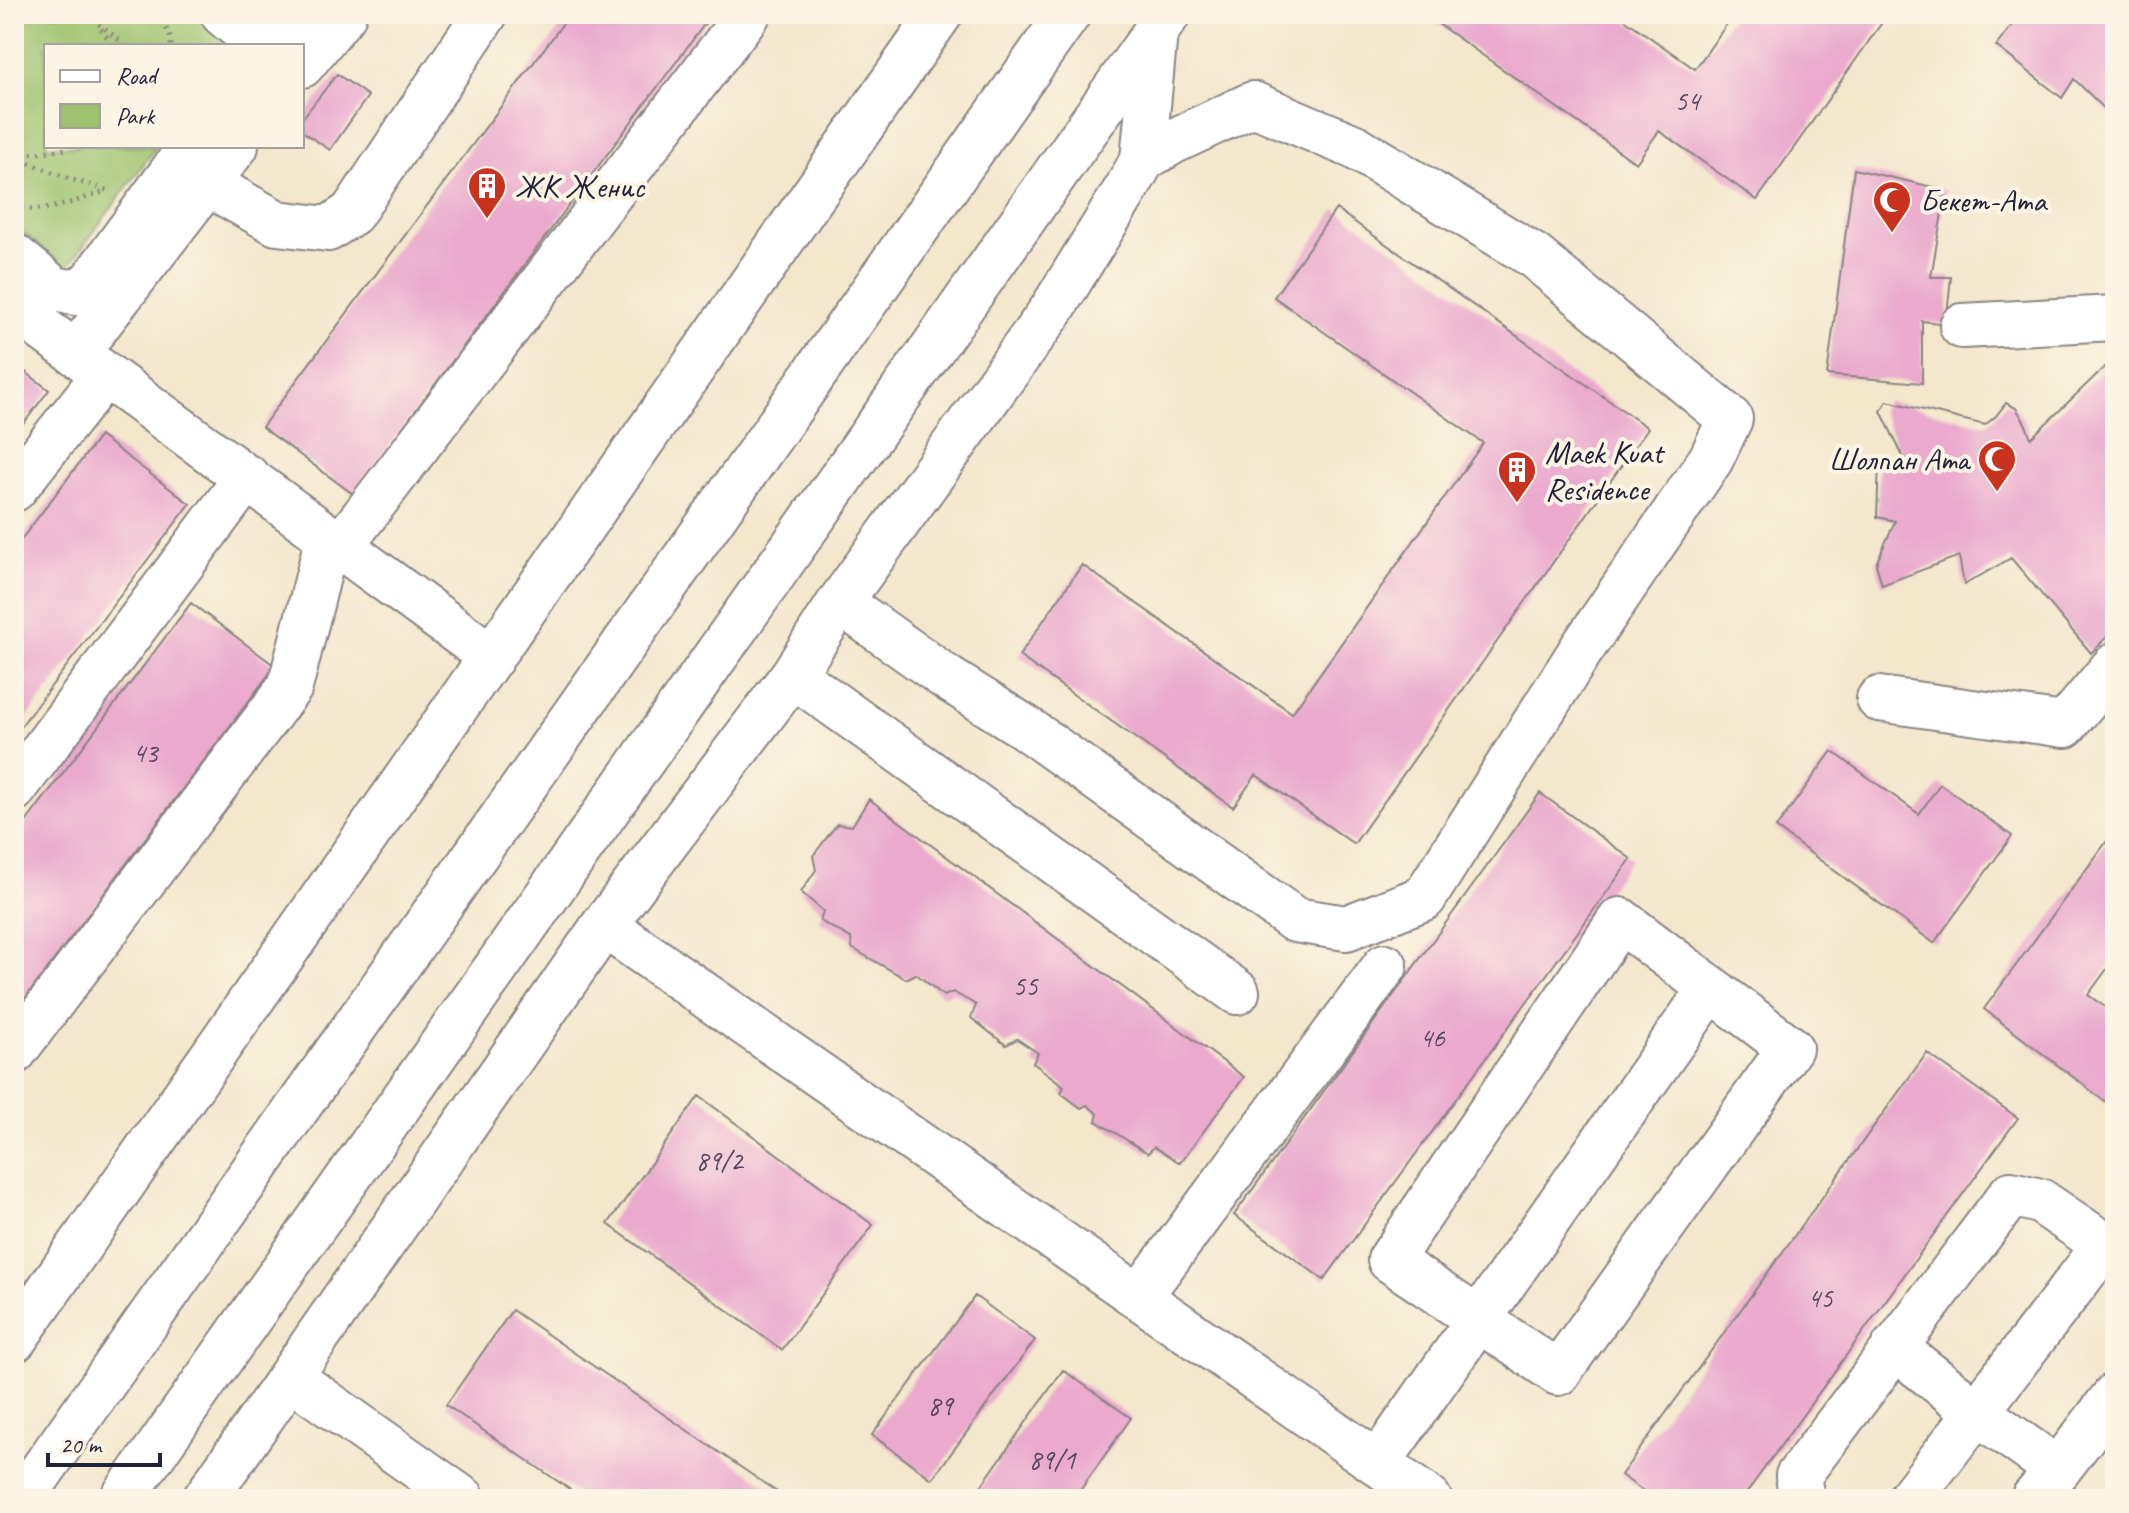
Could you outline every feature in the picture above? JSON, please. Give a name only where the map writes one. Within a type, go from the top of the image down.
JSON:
[{"type":"street","points":[[223,14],[261,44]]},
{"type":"street","points":[[266,44],[289,14]]},
{"type":"street","points":[[304,63],[344,14]]},
{"type":"street","points":[[198,165],[277,223],[328,229],[352,213],[485,14]]},
{"type":"street","points":[[14,1052],[290,687],[335,542],[748,14]]},
{"type":"street","points":[[14,1340],[940,14]]},
{"type":"street","points":[[22,1499],[1068,14]]},
{"type":"street","points":[[205,1499],[604,925],[793,675],[840,602],[1051,311],[1143,159],[1161,23]]},
{"type":"street","points":[[122,1499],[1161,23]]},
{"type":"street","points":[[840,602],[947,678],[1026,728],[1295,920],[1346,928],[1424,898],[1581,650],[1711,459],[1730,419],[1534,256],[1355,147],[1253,104],[1143,159]]},
{"type":"street","points":[[14,256],[54,289],[76,293],[91,282],[198,165],[232,148]]},
{"type":"street","points":[[14,489],[90,364],[198,165]]},
{"type":"street","points":[[14,308],[492,657]]},
{"type":"street","points":[[1962,326],[2115,318]]},
{"type":"street","points":[[14,789],[247,477]]},
{"type":"street","points":[[1879,699],[2065,725],[2115,665]]},
{"type":"street","points":[[793,675],[1237,992]]},
{"type":"street","points":[[1620,920],[1710,989],[1790,1048],[1558,1373],[1390,1260],[1620,920]]},
{"type":"street","points":[[604,925],[1429,1499]]},
{"type":"street","points":[[1139,1297],[1385,966]]},
{"type":"street","points":[[1378,1463],[1710,989]]},
{"type":"street","points":[[1802,1499],[1798,1476],[2011,1194],[2040,1201],[2110,1248],[1910,1499]]},
{"type":"street","points":[[1894,1347],[1977,1412],[2045,1484],[2115,1395]]},
{"type":"street","points":[[290,1377],[463,1499]]},
{"type":"path","points":[[86,14],[122,44]]},
{"type":"path","points":[[159,14],[171,44]]},
{"type":"path","points":[[96,22],[109,44]]},
{"type":"path","points":[[14,157],[67,148]]},
{"type":"path","points":[[14,157],[108,190]]},
{"type":"path","points":[[14,207],[26,210],[65,204],[97,194]]},
{"type":"green space","points":[[14,14],[205,14],[228,44],[44,44],[44,148],[156,148],[67,268],[14,226]]},
{"type":"building","name":"ЖК Женис","points":[[570,14],[712,14],[353,494],[262,427]]},
{"type":"building","points":[[1424,14],[1617,14],[1695,69],[1734,14],[1888,14],[1757,200],[1659,131],[1636,163]]},
{"type":"building","points":[[2021,14],[2115,14],[2115,119],[2074,79],[2062,98],[1996,46]]},
{"type":"building","points":[[337,74],[368,96],[330,150],[304,132],[304,116]]},
{"type":"building","name":"Бекет-Ата","points":[[1854,169],[1946,190],[1931,277],[1951,277],[1946,324],[1922,321],[1922,383],[1827,375]]},
{"type":"building","name":"Maek Kuat Residence","points":[[1336,209],[1648,428],[1354,844],[1256,775],[1233,807],[1019,656],[1082,565],[1292,713],[1483,443],[1274,297]]},
{"type":"building","name":"Шолпан Ата","points":[[2115,357],[2115,629],[2091,653],[2011,558],[1964,585],[1959,556],[1882,585],[1876,564],[1895,521],[1877,517],[1879,460],[1909,469],[1881,411],[1887,401],[1985,425],[2006,403],[2016,408],[2031,438]]},
{"type":"building","points":[[14,363],[49,390],[14,436]]},
{"type":"building","points":[[100,436],[190,504],[14,735],[14,549]]},
{"type":"building","points":[[191,603],[275,666],[14,1013],[14,838]]},
{"type":"building","points":[[1832,751],[1919,814],[1940,784],[2012,836],[1934,943],[1776,828]]},
{"type":"building","points":[[1540,793],[1631,859],[1324,1280],[1234,1215]]},
{"type":"building","points":[[869,799],[1244,1077],[1180,1163],[1154,1147],[1148,1153],[1096,1121],[1098,1114],[1087,1105],[1081,1108],[1061,1093],[1064,1086],[1033,1063],[1038,1053],[1017,1039],[1006,1045],[971,1018],[976,1005],[953,992],[944,996],[916,974],[906,979],[852,948],[851,938],[820,921],[823,911],[801,892],[816,870],[813,856],[837,824],[852,826]]},
{"type":"building","points":[[2115,830],[2115,958],[2088,995],[2115,1014],[2115,1109],[1984,1009]]},
{"type":"building","points":[[1927,1053],[2018,1118],[1742,1499],[1654,1499],[1621,1475]]},
{"type":"building","points":[[699,1096],[873,1225],[782,1350],[608,1224]]},
{"type":"building","points":[[975,1296],[1035,1340],[932,1479],[872,1435]]},
{"type":"building","points":[[512,1310],[787,1499],[584,1499],[446,1405]]},
{"type":"building","points":[[1063,1370],[1131,1418],[1074,1499],[972,1499]]},
{"type":"place","name":"ЖК Женис","points":[[487,220]]},
{"type":"place","name":"Бекет-Ата","points":[[1892,234]]},
{"type":"place","name":"Шолпан Ата","points":[[1997,493]]},
{"type":"place","name":"Maek Kuat Residence","points":[[1517,504]]}]
